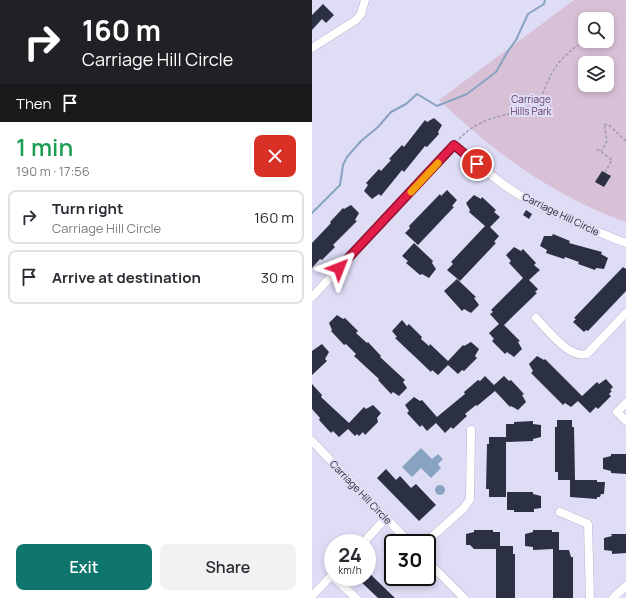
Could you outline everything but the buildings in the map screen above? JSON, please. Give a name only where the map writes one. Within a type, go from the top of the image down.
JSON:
[{"type":"street","points":[[312,48],[356,20],[361,14],[366,0]]},
{"type":"street","points":[[312,297],[454,145]]},
{"type":"street","name":"Carriage Hill Circle","points":[[454,145],[500,182],[536,203],[570,220],[626,243]]},
{"type":"street","points":[[536,318],[571,353],[582,356],[587,354],[626,313]]},
{"type":"street","points":[[626,403],[617,412],[626,421]]},
{"type":"street","points":[[435,534],[464,508],[470,499],[472,430]]},
{"type":"street","name":"Carriage Hill Circle","points":[[312,441],[401,534]]},
{"type":"street","points":[[560,512],[588,524],[590,598]]},
{"type":"street","points":[[371,534],[386,518]]},
{"type":"street","points":[[436,569],[464,598]]},
{"type":"street","points":[[312,596],[324,585]]},
{"type":"street","points":[[343,586],[356,598]]},
{"type":"street","points":[[612,598],[626,586]]},
{"type":"path","points":[[454,145],[468,129],[480,122],[538,106],[550,76],[558,61],[578,45]]},
{"type":"path","points":[[601,152],[607,141],[604,124],[610,126],[626,141]]},
{"type":"path","points":[[597,149],[612,160],[605,172]]},
{"type":"green space","name":"Carriage Hills Park","points":[[574,0],[626,0],[626,222],[599,211],[549,186],[504,155],[460,120],[439,100]]},
{"type":"water","points":[[421,448],[432,459],[438,454],[443,459],[438,464],[441,468],[431,478],[421,468],[412,477],[402,467]]},
{"type":"water","points":[[438,485],[442,485],[444,486],[444,494],[438,495],[435,492],[435,488]]},
{"type":"waterway","points":[[312,213],[340,185],[343,165],[347,157],[391,112],[406,104],[417,94],[437,106],[467,94],[496,72],[516,40],[528,14],[544,4],[545,0]]},
{"type":"slow traffic","points":[[411,192],[438,163]]},
{"type":"route","points":[[339,268],[454,145],[477,164]]}]
